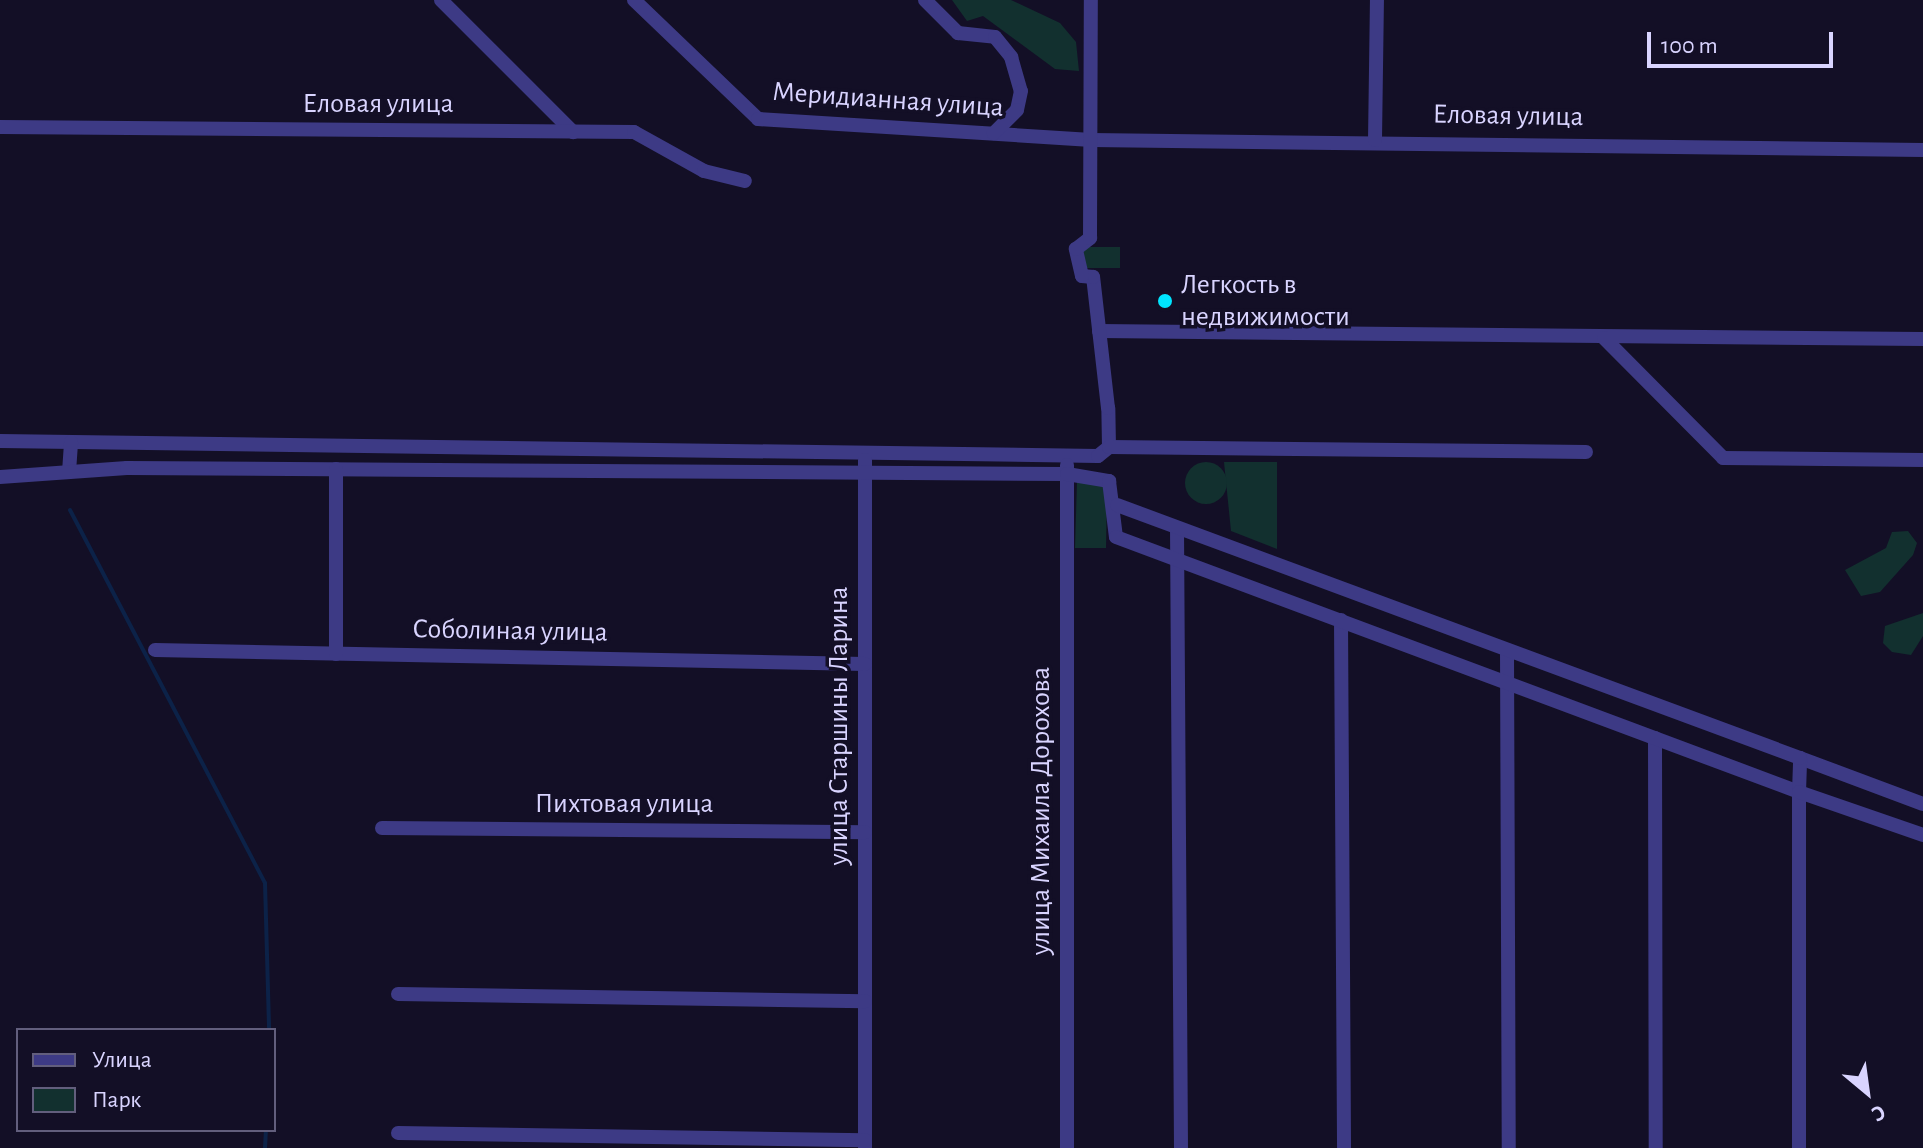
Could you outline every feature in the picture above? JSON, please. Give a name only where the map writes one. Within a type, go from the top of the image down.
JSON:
[{"type":"street","points":[[441,0],[573,132]]},
{"type":"street","name":"Меридианная улица","points":[[634,0],[758,119],[1091,140]]},
{"type":"street","points":[[925,0],[958,33],[995,37],[1011,57],[1021,91],[1017,110],[994,133]]},
{"type":"street","points":[[1091,0],[1090,238],[1077,242],[1077,265],[1082,276],[1093,277],[1109,447]]},
{"type":"street","points":[[1375,140],[1377,0]]},
{"type":"street","name":"Еловая улица","points":[[0,127],[634,132],[704,171],[745,181]]},
{"type":"street","name":"Еловая улица","points":[[1091,140],[1375,140],[1923,150]]},
{"type":"street","points":[[1099,331],[1923,339]]},
{"type":"street","points":[[1604,338],[1723,458],[1923,460]]},
{"type":"street","points":[[0,441],[1067,456],[1098,456],[1109,447],[1586,452]]},
{"type":"street","points":[[69,472],[71,442]]},
{"type":"street","name":"улица Старшины Ларина","points":[[865,452],[865,1144]]},
{"type":"street","name":"улица Михаила Дорохова","points":[[1067,456],[1067,1148]]},
{"type":"street","points":[[336,469],[336,654]]},
{"type":"street","points":[[0,477],[69,472],[336,469],[864,469],[1067,474],[1109,481],[1117,505],[1116,537],[1799,792],[1923,835]]},
{"type":"street","points":[[1117,505],[1923,804]]},
{"type":"street","points":[[1177,528],[1181,1148]]},
{"type":"street","points":[[1341,620],[1344,1148]]},
{"type":"street","name":"Соболиная улица","points":[[155,650],[865,664]]},
{"type":"street","points":[[1507,650],[1509,1148]]},
{"type":"street","points":[[1655,738],[1656,1148]]},
{"type":"street","points":[[1799,1148],[1800,758]]},
{"type":"street","name":"Пихтовая улица","points":[[382,828],[865,832]]},
{"type":"street","points":[[398,994],[865,1001]]},
{"type":"street","points":[[398,1133],[865,1144]]},
{"type":"green space","points":[[952,0],[1011,0],[1060,23],[1076,42],[1079,71],[1055,69],[983,16],[967,21]]},
{"type":"green space","points":[[1083,247],[1120,247],[1120,268],[1083,268]]},
{"type":"green space","points":[[1206,462],[1221,468],[1227,483],[1221,498],[1206,504],[1191,498],[1185,483],[1191,468]]},
{"type":"green space","points":[[1224,462],[1277,462],[1277,549],[1231,531]]},
{"type":"green space","points":[[1077,481],[1100,481],[1107,492],[1106,548],[1075,548]]},
{"type":"green space","points":[[1908,531],[1917,543],[1913,555],[1880,592],[1861,596],[1845,570],[1886,548],[1892,532]]},
{"type":"green space","points":[[1923,613],[1923,636],[1911,655],[1892,652],[1883,643],[1885,626]]},
{"type":"waterway","points":[[70,510],[265,883],[269,1028]]},
{"type":"waterway","points":[[265,1148],[266,1132]]},
{"type":"place","name":"Легкость в недвижимости","points":[[1165,301]]}]
